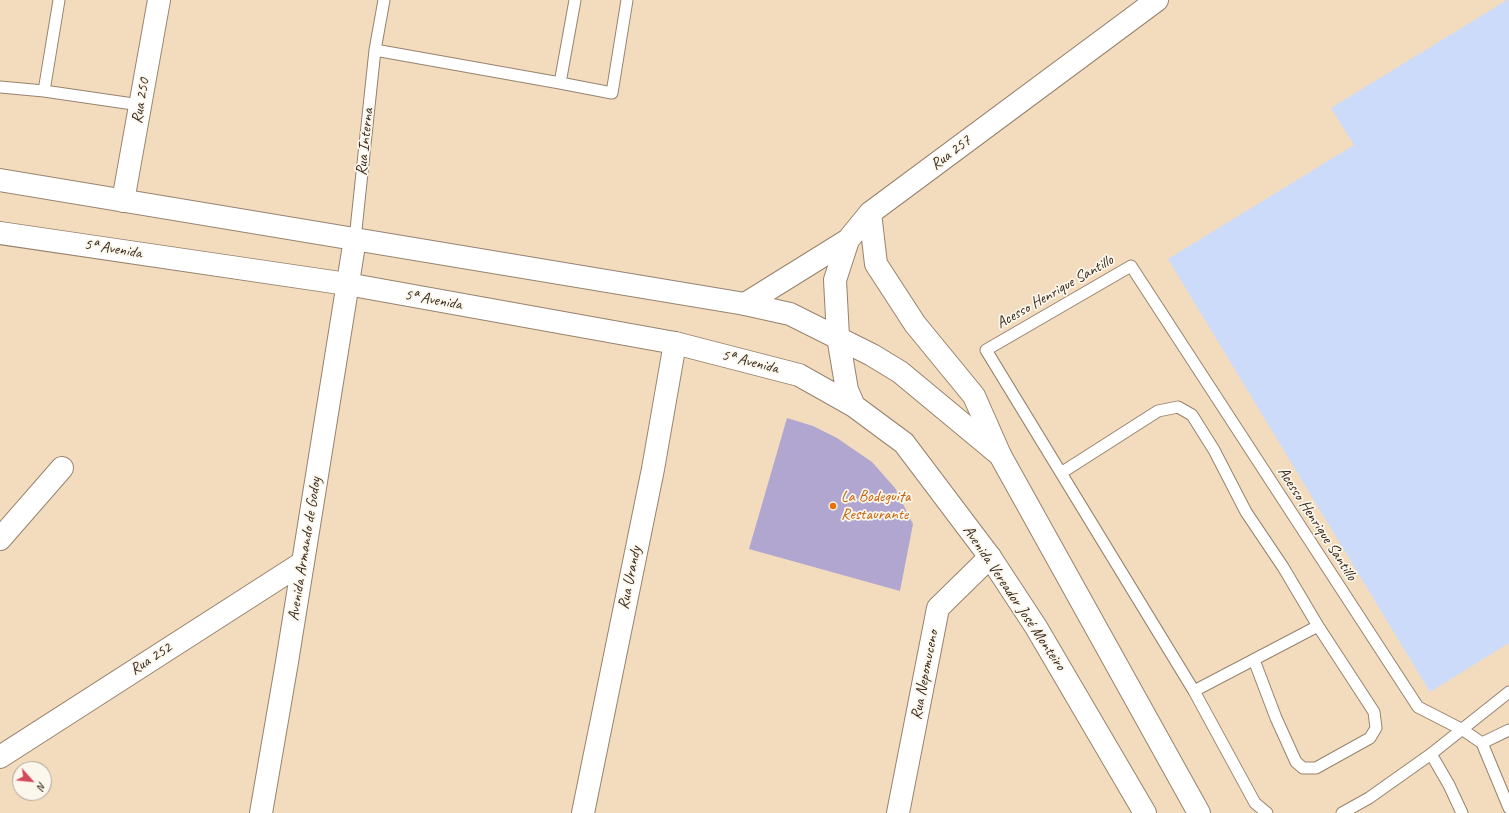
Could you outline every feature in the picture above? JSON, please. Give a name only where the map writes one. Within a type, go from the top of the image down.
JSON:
[{"type":"main road","name":"Rua 250","points":[[123,201],[159,0]]},
{"type":"main road","name":"Rua 257","points":[[745,304],[848,240],[870,213],[1157,0]]},
{"type":"main road","points":[[0,180],[745,304],[790,314],[838,337],[900,372],[1000,455]]},
{"type":"main road","points":[[870,213],[876,264],[915,324],[974,396],[1000,455],[1199,813]]},
{"type":"main road","name":"5ª Avenida","points":[[0,233],[347,284],[675,343],[799,375],[854,406]]},
{"type":"main road","name":"Rua Interna","points":[[347,284],[355,239]]},
{"type":"main road","points":[[848,240],[835,280],[838,337],[847,390],[854,406]]},
{"type":"main road","name":"Avenida Armando de Godoy","points":[[258,812],[288,662],[302,563],[347,284]]},
{"type":"main road","name":"Rua Urandy","points":[[583,813],[653,469],[675,343]]},
{"type":"main road","name":"Avenida Vereador José Monteiro","points":[[854,406],[904,444],[990,557],[1036,627],[1145,813]]},
{"type":"main road","points":[[0,539],[62,468]]},
{"type":"main road","name":"Rua Nepomuceno","points":[[898,813],[938,608],[990,557]]},
{"type":"main road","name":"Rua 252","points":[[0,757],[302,563]]},
{"type":"lane","points":[[44,91],[58,0]]},
{"type":"lane","name":"Rua Interna","points":[[355,239],[375,50],[384,0]]},
{"type":"lane","points":[[560,83],[575,0]]},
{"type":"lane","points":[[375,50],[612,93],[627,0]]},
{"type":"lane","points":[[0,87],[44,91],[140,105]]},
{"type":"lane","name":"Acesso Henrique Santillo","points":[[1267,813],[1255,803],[1194,691],[986,350],[1131,266],[1418,707],[1464,730],[1482,743]]},
{"type":"lane","points":[[1061,473],[1158,411],[1178,408],[1192,416],[1214,450],[1246,512],[1283,567],[1318,626],[1374,712],[1376,728],[1370,738],[1316,768],[1303,768],[1296,762],[1276,718],[1254,660]]},
{"type":"lane","points":[[1194,691],[1318,626]]},
{"type":"lane","points":[[1342,813],[1369,798],[1431,754],[1464,730],[1509,692]]},
{"type":"lane","points":[[1509,730],[1482,743],[1509,808]]},
{"type":"lane","points":[[1431,754],[1449,785],[1462,813]]},
{"type":"shaded area","points":[[1509,0],[1509,643],[1430,692],[1168,259],[1354,145],[1331,108]]},
{"type":"building","name":"La Bodeguita Restaurante","points":[[787,418],[813,426],[837,438],[872,462],[895,488],[913,524],[900,591],[749,549]]},
{"type":"place","name":"La Bodeguita Restaurante","points":[[833,506]]}]
